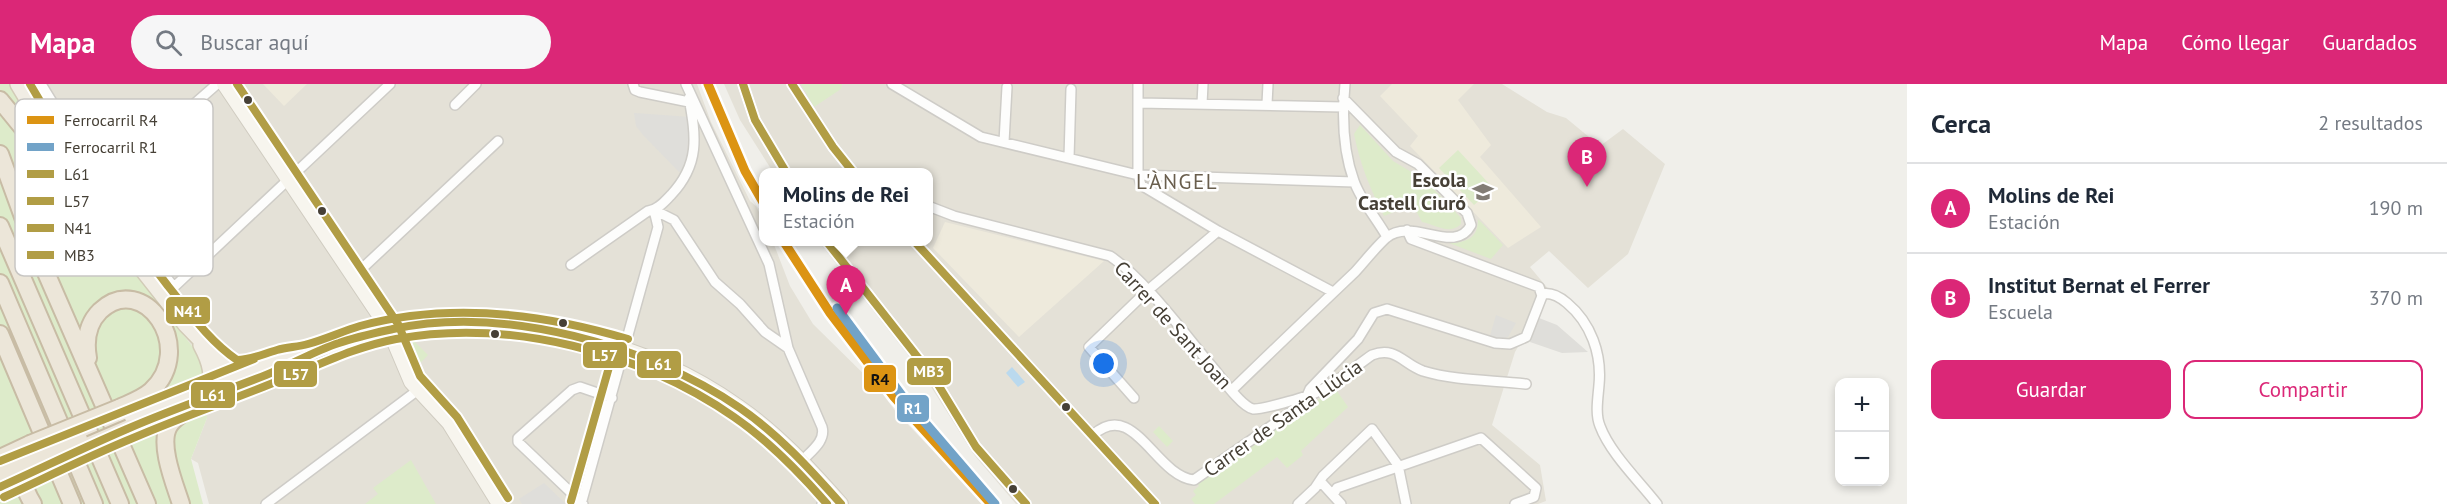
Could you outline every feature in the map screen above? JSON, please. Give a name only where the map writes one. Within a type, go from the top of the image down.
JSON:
[{"type":"highway","points":[[0,100],[15,119]]},
{"type":"highway","points":[[0,154],[15,195]]},
{"type":"highway","points":[[0,226],[15,261]]},
{"type":"highway","points":[[22,276],[120,504]]},
{"type":"highway","points":[[48,276],[147,504]]},
{"type":"highway","points":[[0,283],[94,504]]},
{"type":"highway","points":[[0,458],[37,457],[75,451],[124,419],[137,400],[152,390],[164,371],[169,350],[168,337],[165,326],[152,309],[136,302],[117,302],[105,307],[97,314],[91,323],[86,340],[93,379]]},
{"type":"highway","points":[[0,334],[72,504]]},
{"type":"highway","points":[[181,504],[166,451],[165,435],[169,425],[210,392]]},
{"type":"highway","points":[[33,504],[26,490],[24,476],[37,457],[124,419]]},
{"type":"highway","points":[[0,472],[124,419]]},
{"type":"highway","points":[[0,487],[24,476]]},
{"type":"main road","points":[[18,84],[27,99]]},
{"type":"main road","points":[[224,84],[389,330],[405,373],[459,436],[499,504]]},
{"type":"main road","points":[[152,276],[166,289],[199,340],[210,368],[210,392]]},
{"type":"main road","points":[[199,340],[232,370],[246,370],[267,365],[389,330],[426,325],[495,325],[561,333],[625,349],[671,368],[720,394],[760,423],[802,461],[835,502]]},
{"type":"main road","points":[[124,419],[286,367],[304,355]]},
{"type":"main road","points":[[124,419],[150,419],[267,365]]},
{"type":"street","points":[[41,84],[50,99]]},
{"type":"street","points":[[200,99],[217,84]]},
{"type":"street","points":[[213,248],[289,181],[390,84]]},
{"type":"street","points":[[455,105],[476,84]]},
{"type":"street","points":[[633,84],[635,90],[640,92],[689,102]]},
{"type":"street","points":[[571,265],[648,211],[654,210],[679,186],[689,171],[695,147],[695,132],[686,84]]},
{"type":"street","points":[[686,84],[759,241]]},
{"type":"street","points":[[743,84],[755,120],[784,168]]},
{"type":"street","points":[[792,84],[833,147],[850,168]]},
{"type":"street","points":[[892,84],[981,137],[1138,175],[1354,182]]},
{"type":"street","points":[[1138,84],[1138,175],[1141,185],[1218,231],[1333,292]]},
{"type":"street","points":[[1202,104],[1203,84]]},
{"type":"street","points":[[1267,104],[1268,84]]},
{"type":"street","points":[[1345,84],[1343,102],[1346,147],[1354,182],[1387,237]]},
{"type":"street","points":[[1004,142],[1008,87]]},
{"type":"street","points":[[1069,158],[1071,89]]},
{"type":"street","points":[[1138,103],[1343,102],[1396,152],[1418,164],[1467,213],[1470,219],[1468,230],[1455,237],[1407,230],[1387,237],[1232,390]]},
{"type":"street","points":[[353,277],[498,141]]},
{"type":"street","name":"Carrer de Sant Joan","points":[[933,208],[954,216],[1110,256],[1124,266],[1148,291],[1248,407],[1258,409],[1309,394]]},
{"type":"street","points":[[654,210],[674,220],[715,282],[740,304],[765,332],[788,348]]},
{"type":"street","points":[[612,398],[580,387],[572,390],[518,438],[518,442],[582,503],[612,398],[658,227],[654,210]]},
{"type":"street","points":[[1309,394],[1310,389],[1358,339],[1372,316],[1379,311],[1387,309],[1495,343],[1510,344],[1526,337],[1542,294],[1541,288],[1411,239],[1407,230]]},
{"type":"street","points":[[1134,398],[1089,347],[1148,291],[1218,231]]},
{"type":"street","points":[[761,246],[788,348],[824,434],[802,461]]},
{"type":"street","points":[[830,246],[934,378],[976,447],[1026,504]]},
{"type":"street","points":[[919,246],[1155,504]]},
{"type":"street","points":[[156,276],[166,289],[181,276]]},
{"type":"street","points":[[1542,294],[1547,293],[1562,299],[1580,317],[1592,335],[1600,369],[1598,422],[1604,436],[1657,504]]},
{"type":"street","name":"Carrer de Santa Llúcia","points":[[1093,435],[1103,426],[1114,423],[1126,426],[1170,467],[1186,479],[1194,480],[1299,407],[1309,394],[1315,393],[1372,355],[1387,351],[1420,370],[1441,376],[1526,384]]},
{"type":"street","points":[[266,504],[418,390]]},
{"type":"street","points":[[1298,504],[1372,429],[1398,465],[1406,504]]},
{"type":"street","points":[[1333,495],[1336,488],[1481,438],[1532,482],[1537,490],[1534,497],[1515,504]]},
{"type":"street","points":[[1320,481],[1341,504]]},
{"type":"shaded area","points":[[10,84],[697,84],[711,122],[750,201],[759,212],[759,246],[775,246],[790,286],[813,324],[879,389],[896,412],[984,504],[209,504],[198,463],[191,459],[207,418],[203,360],[137,276],[213,276],[213,99],[20,99]]},
{"type":"shaded area","points":[[263,84],[307,84],[284,106]]},
{"type":"shaded area","points":[[724,84],[1502,84],[1547,112],[1566,118],[1600,146],[1623,129],[1665,164],[1628,254],[1588,288],[1549,251],[1530,267],[1550,291],[1515,352],[1492,425],[1540,465],[1546,501],[1538,504],[1016,504],[975,456],[921,371],[825,246],[933,246],[933,168],[770,168],[740,120]]},
{"type":"shaded area","name":"Escola Castell Ciuró","points":[[1392,84],[1474,84],[1458,100],[1491,145],[1480,157],[1541,227],[1508,248],[1410,146],[1418,136],[1380,96]]},
{"type":"shaded area","points":[[634,113],[690,117],[686,167],[679,172],[643,135],[636,126]]},
{"type":"shaded area","points":[[945,222],[1104,261],[1019,337],[933,248]]},
{"type":"shaded area","points":[[1496,315],[1516,323],[1508,337],[1501,339],[1490,336]]},
{"type":"shaded area","points":[[1539,318],[1557,325],[1588,352],[1562,353],[1530,342]]},
{"type":"shaded area","points":[[544,483],[566,504],[522,504],[519,499]]},
{"type":"green space","points":[[0,84],[10,84],[20,99],[15,99],[15,276],[137,276],[203,360],[207,418],[191,459],[203,504],[0,504]]},
{"type":"green space","points":[[801,84],[842,84],[841,89],[814,107]]},
{"type":"green space","points":[[1360,125],[1393,161],[1425,180],[1461,218],[1461,224],[1447,229],[1422,222],[1413,205],[1384,216],[1366,176],[1356,145],[1354,134]]},
{"type":"green space","points":[[1458,150],[1493,188],[1474,205],[1439,168]]},
{"type":"green space","points":[[1478,219],[1503,245],[1491,259],[1449,243],[1461,242],[1474,235]]},
{"type":"green space","points":[[409,336],[428,355],[414,370],[403,340]]},
{"type":"green space","points":[[1337,391],[1348,407],[1301,451],[1303,455],[1287,468],[1277,457],[1214,504],[1195,504],[1191,499],[1196,495],[1193,491],[1199,486],[1197,483],[1329,392],[1332,394]]},
{"type":"green space","points":[[1159,426],[1173,441],[1167,447],[1153,432]]},
{"type":"green space","points":[[411,460],[436,504],[365,504],[378,494],[373,488]]},
{"type":"water","points":[[1012,367],[1025,382],[1018,387],[1006,373]]},
{"type":"rail line","name":"R4","points":[[708,84],[745,171],[759,195]]},
{"type":"rail line","name":"R4","points":[[787,246],[830,313],[894,397],[991,504]]},
{"type":"rail line","name":"R1","points":[[837,308],[903,397],[995,504]]},
{"type":"transit line","name":"N41","points":[[30,84],[39,99]]},
{"type":"transit line","name":"N41","points":[[237,84],[398,324],[420,376],[457,417],[508,498]]},
{"type":"transit line","name":"MB3","points":[[743,84],[755,120],[784,168]]},
{"type":"transit line","name":"MB3","points":[[792,84],[833,147],[850,168]]},
{"type":"transit line","name":"MB3","points":[[830,246],[934,378],[976,447],[1026,504]]},
{"type":"transit line","name":"MB3","points":[[919,246],[1155,504]]},
{"type":"transit line","name":"N41","points":[[160,276],[200,326],[237,360],[308,344],[360,326],[427,314],[495,314],[528,317],[628,339]]},
{"type":"transit line","name":"L61","points":[[0,487],[127,429],[266,375],[339,343],[393,329],[436,323],[481,322],[527,327],[574,336],[619,349],[663,366],[703,386],[740,408],[767,429],[841,504]]},
{"type":"transit line","name":"L57","points":[[4,497],[150,431],[363,347],[396,339],[439,334],[483,333],[528,337],[572,346],[616,358],[658,374],[697,394],[747,426],[806,480],[827,504]]},
{"type":"transit line","name":"N41","points":[[571,501],[615,346]]},
{"type":"transit line","name":"N41","points":[[0,461],[254,359]]},
{"type":"place","name":"Institut Bernat el Ferrer","points":[[1587,187]]},
{"type":"place","name":"Escola Castell Ciuró","points":[[1483,192]]},
{"type":"place","name":"Molins de Rei","points":[[846,315]]},
{"type":"district","name":"L'ÀNGEL","points":[[1177,181]]}]
